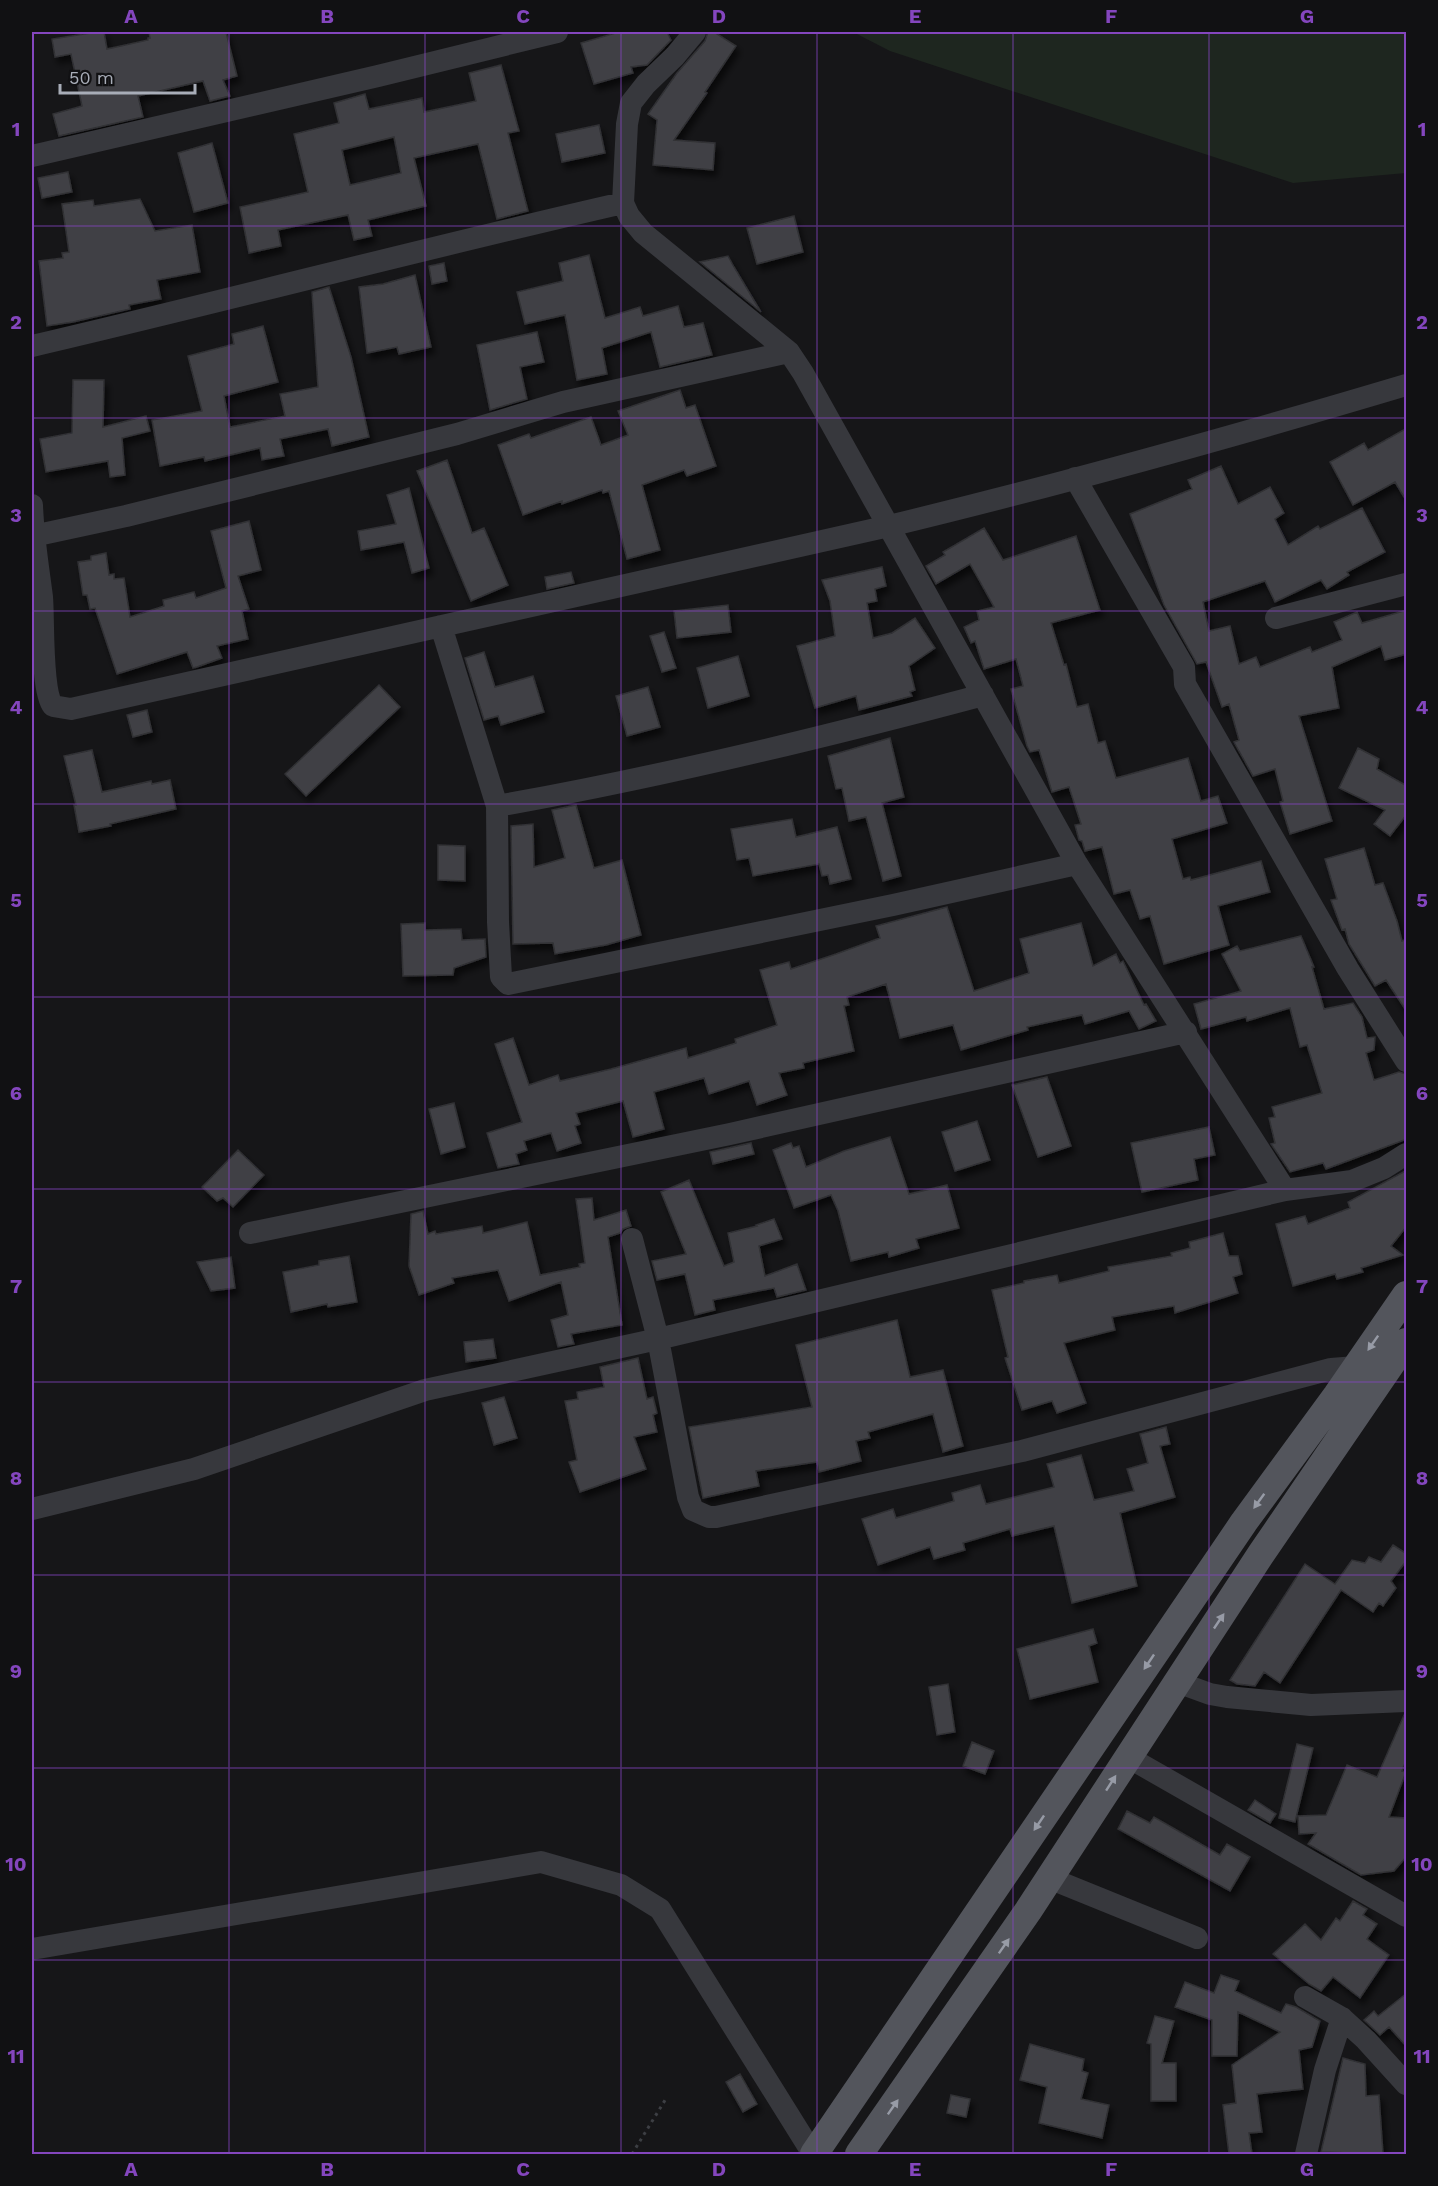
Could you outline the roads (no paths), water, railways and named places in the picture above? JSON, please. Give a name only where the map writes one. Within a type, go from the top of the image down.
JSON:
[{"type":"main road","points":[[814,2154],[1244,1522],[1407,1295]]},
{"type":"main road","points":[[860,2154],[1049,1878],[1260,1554],[1407,1342]]},
{"type":"street","points":[[32,156],[557,32]]},
{"type":"street","points":[[695,32],[675,56],[646,84],[632,103],[627,124],[623,204],[629,216],[643,233],[789,352],[803,373],[1077,864],[1285,1190]]},
{"type":"street","points":[[32,346],[623,204]]},
{"type":"street","points":[[33,536],[126,516],[457,434],[563,402],[789,352]]},
{"type":"street","points":[[32,505],[33,536],[42,598],[47,692],[50,704],[62,709],[71,709],[889,526],[1075,478],[1407,385]]},
{"type":"street","points":[[1075,478],[1184,667],[1185,684],[1348,969],[1407,1061]]},
{"type":"street","points":[[1276,618],[1407,584]]},
{"type":"street","points":[[441,626],[497,806],[501,977],[508,984],[892,905],[1077,864]]},
{"type":"street","points":[[497,806],[832,735],[983,695]]},
{"type":"street","points":[[250,1233],[730,1134],[1186,1032]]},
{"type":"street","points":[[32,1509],[194,1469],[425,1390],[658,1339],[1285,1190],[1352,1182],[1384,1168],[1407,1154]]},
{"type":"street","points":[[632,1239],[658,1339],[688,1497],[693,1510],[709,1517],[1022,1451],[1331,1369],[1356,1367]]},
{"type":"street","points":[[1177,1682],[1210,1694],[1227,1697],[1311,1705],[1407,1701]]},
{"type":"street","points":[[1128,1757],[1407,1916]]},
{"type":"street","points":[[32,1949],[541,1862],[621,1885],[660,1909],[814,2154]]},
{"type":"street","points":[[1049,1878],[1197,1938]]},
{"type":"street","points":[[1305,1997],[1342,2018],[1407,2084]]},
{"type":"street","points":[[1306,2154],[1325,2070],[1342,2018]]}]
